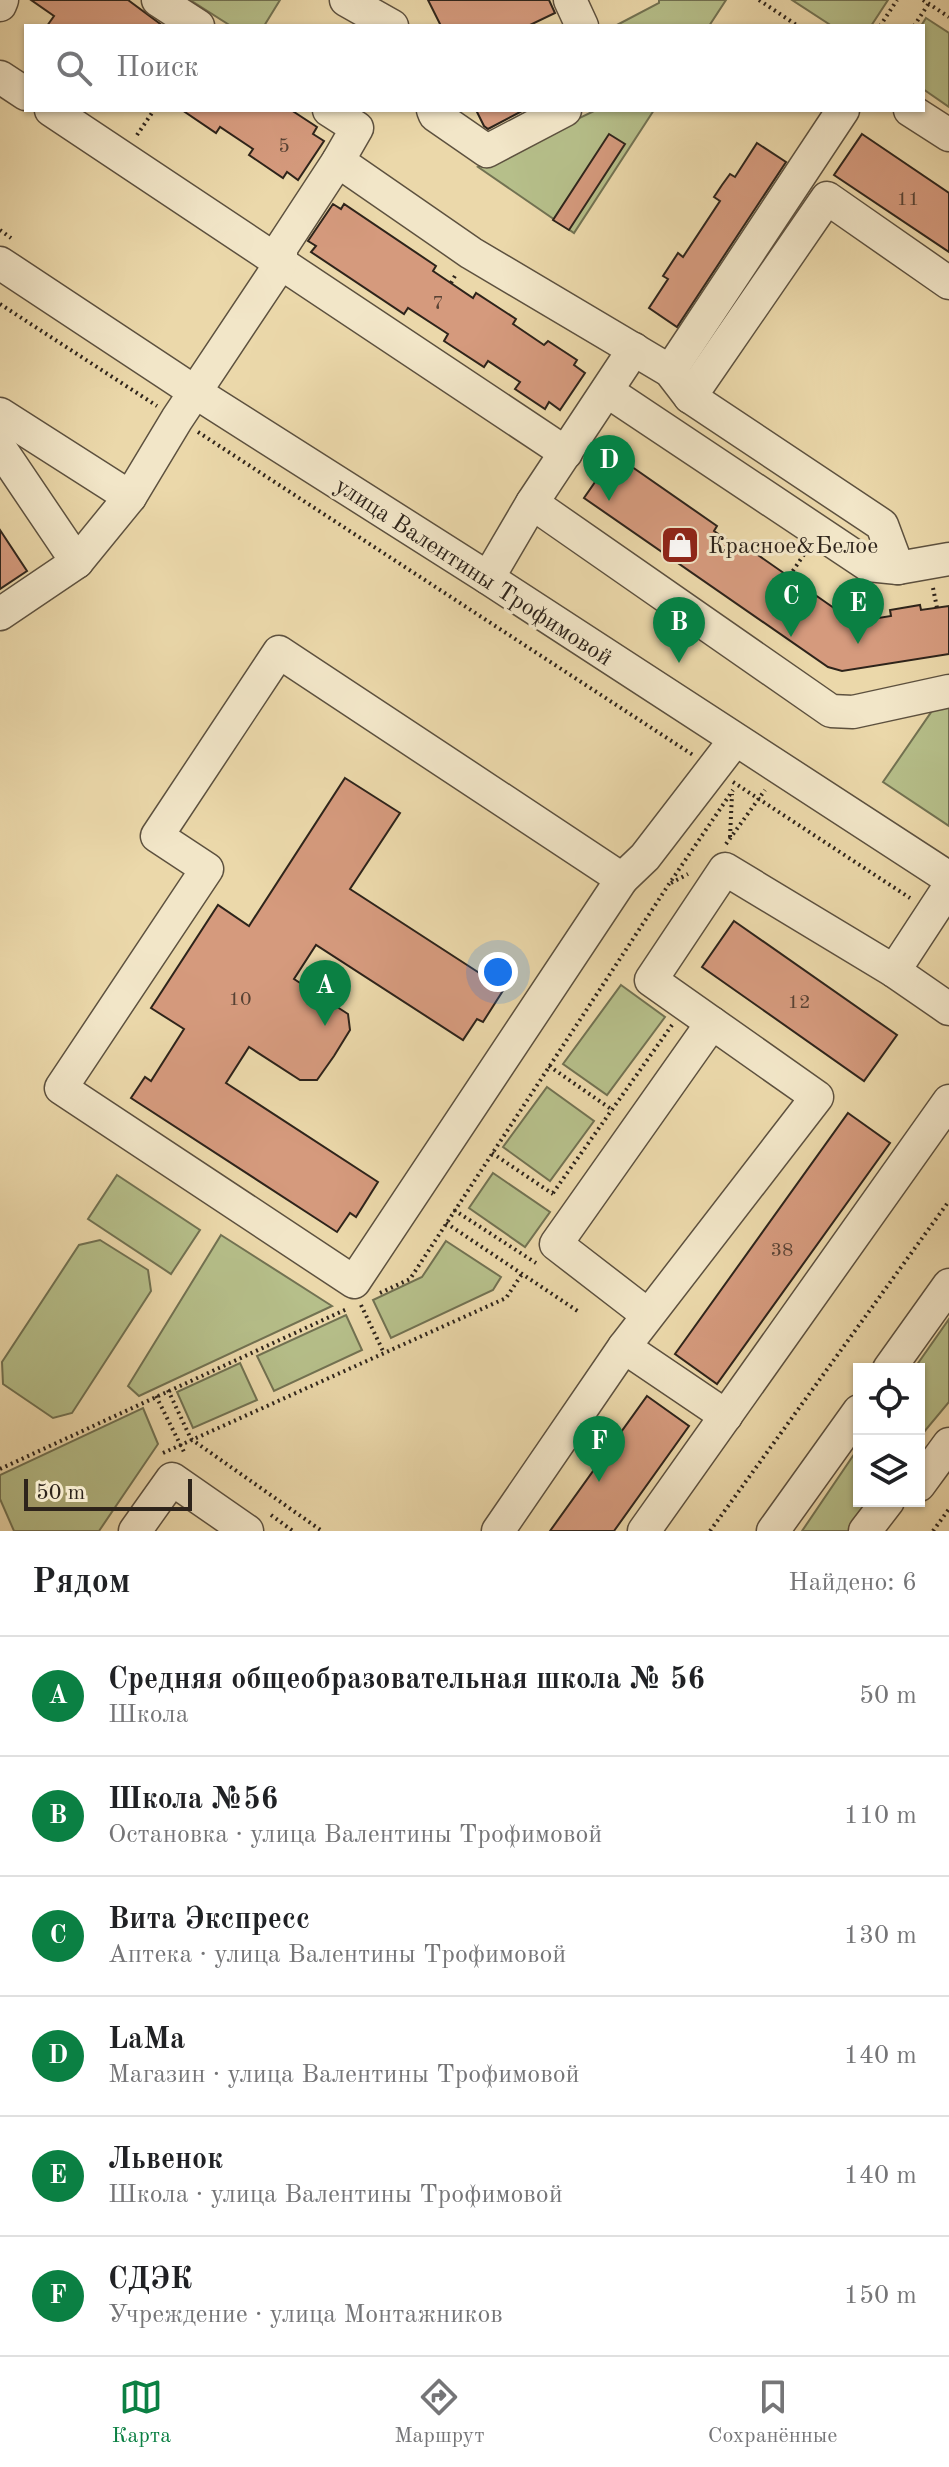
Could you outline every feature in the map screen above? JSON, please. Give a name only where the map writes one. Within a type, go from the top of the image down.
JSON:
[{"type":"street","points":[[158,0],[195,24]]},
{"type":"street","points":[[346,0],[388,24]]},
{"type":"street","points":[[570,0],[581,24]]},
{"type":"street","points":[[0,77],[24,93]]},
{"type":"street","points":[[54,112],[566,453]]},
{"type":"street","points":[[0,614],[77,562],[130,497],[177,419],[281,263],[281,248],[357,128],[332,112]]},
{"type":"street","points":[[434,112],[487,151],[561,112]]},
{"type":"street","points":[[670,371],[842,112]]},
{"type":"street","points":[[913,112],[949,135]]},
{"type":"street","points":[[338,161],[471,253],[670,371],[690,397],[882,525],[898,568]]},
{"type":"street","points":[[690,397],[827,198],[949,283]]},
{"type":"street","name":"улица Валентины Трофимовой","points":[[0,263],[949,878]]},
{"type":"street","points":[[488,578],[532,503],[634,349]]},
{"type":"street","points":[[607,391],[868,565],[898,568],[949,559]]},
{"type":"street","points":[[0,414],[130,497]]},
{"type":"street","points":[[0,448],[77,562]]},
{"type":"street","points":[[532,503],[831,711],[853,712],[949,691]]},
{"type":"street","points":[[622,879],[279,652],[157,836],[207,869],[61,1088],[354,1282],[622,879],[723,780],[735,740]]},
{"type":"street","points":[[498,1531],[624,1347],[817,1097],[651,980],[725,869],[894,971],[949,1009]]},
{"type":"street","points":[[894,971],[941,900]]},
{"type":"street","points":[[648,1315],[556,1244],[712,1023]]},
{"type":"street","points":[[644,1531],[949,1101]]},
{"type":"street","points":[[893,1363],[949,1285]]},
{"type":"street","points":[[624,1347],[726,1416]]},
{"type":"street","points":[[773,1531],[853,1419]]},
{"type":"street","points":[[792,1531],[845,1450],[853,1432]]},
{"type":"street","points":[[925,1455],[949,1433]]},
{"type":"street","points":[[925,1477],[949,1444]]},
{"type":"street","points":[[135,1531],[172,1479],[258,1522]]},
{"type":"street","points":[[865,1531],[883,1507]]},
{"type":"street","points":[[886,1531],[904,1507]]},
{"type":"path","points":[[759,0],[795,24]]},
{"type":"path","points":[[881,24],[897,0]]},
{"type":"path","points":[[915,24],[926,2],[949,17]]},
{"type":"path","points":[[0,304],[556,663],[723,780],[941,900]]},
{"type":"path","points":[[786,581],[818,532]]},
{"type":"path","points":[[723,780],[730,839]]},
{"type":"path","points":[[618,961],[629,968]]},
{"type":"path","points":[[553,1193],[675,1020]]},
{"type":"path","points":[[549,1066],[611,1109]]},
{"type":"path","points":[[492,1153],[561,1199]]},
{"type":"path","points":[[710,1531],[949,1201]]},
{"type":"path","points":[[454,1210],[543,1268]]},
{"type":"path","points":[[446,1223],[579,1312]]},
{"type":"path","points":[[531,1261],[539,1249]]},
{"type":"path","points":[[163,1453],[506,1298],[522,1274]]},
{"type":"path","points":[[360,1303],[383,1352]]},
{"type":"path","points":[[168,1390],[191,1439],[322,1531]]},
{"type":"path","points":[[156,1396],[182,1451],[195,1460]]},
{"type":"path","points":[[933,1531],[949,1509]]},
{"type":"path","points":[[258,1522],[293,1531]]},
{"type":"green space","points":[[190,0],[280,0],[265,24],[228,24]]},
{"type":"green space","points":[[659,0],[726,0],[710,24],[619,24],[659,3]]},
{"type":"green space","points":[[792,0],[888,0],[872,24],[829,24]]},
{"type":"green space","points":[[926,18],[949,33],[949,107],[925,90],[925,24],[922,24]]},
{"type":"green space","points":[[592,112],[653,112],[574,233],[478,167]]},
{"type":"green space","points":[[949,707],[949,826],[883,782],[932,711]]},
{"type":"green space","points":[[621,985],[665,1017],[607,1095],[563,1064]]},
{"type":"green space","points":[[547,1087],[594,1121],[550,1181],[503,1147]]},
{"type":"green space","points":[[493,1173],[550,1212],[525,1247],[469,1208]]},
{"type":"green space","points":[[117,1175],[200,1230],[171,1274],[88,1219]]},
{"type":"green space","points":[[221,1235],[332,1306],[139,1396],[128,1386]]},
{"type":"green space","points":[[100,1240],[148,1270],[151,1291],[72,1413],[53,1418],[3,1384],[2,1362],[79,1245]]},
{"type":"green space","points":[[446,1241],[501,1277],[493,1290],[391,1338],[373,1300],[422,1277]]},
{"type":"green space","points":[[346,1315],[362,1350],[274,1391],[257,1356]]},
{"type":"green space","points":[[949,1319],[949,1402],[925,1431],[925,1363],[918,1363]]},
{"type":"green space","points":[[240,1363],[257,1400],[193,1428],[177,1392]]},
{"type":"green space","points":[[143,1408],[158,1444],[99,1531],[14,1531],[0,1499],[0,1475]]},
{"type":"green space","points":[[853,1456],[853,1507],[869,1507],[851,1531],[802,1531]]},
{"type":"building","points":[[31,0],[128,0],[160,24],[48,24],[54,16]]},
{"type":"building","points":[[428,0],[549,0],[555,13],[532,24],[440,24]]},
{"type":"building","points":[[185,112],[294,112],[317,127],[313,134],[324,141],[298,180],[287,172],[283,178],[249,155],[253,149],[220,127],[216,133]]},
{"type":"building","points":[[477,112],[520,112],[488,129]]},
{"type":"building","points":[[609,134],[625,144],[569,230],[553,220]]},
{"type":"building","points":[[862,134],[949,193],[949,252],[834,175]]},
{"type":"building","points":[[757,143],[786,162],[677,327],[649,308],[668,279],[663,276],[678,253],[683,257],[720,201],[714,197],[730,174],[735,177]]},
{"type":"building","points":[[333,204],[341,209],[344,204],[436,266],[433,271],[473,298],[476,293],[516,319],[513,324],[544,345],[548,341],[577,360],[574,365],[585,373],[560,410],[549,402],[545,409],[515,389],[520,382],[488,361],[484,367],[444,341],[448,334],[408,308],[404,314],[311,252],[316,246],[308,241]]},
{"type":"building","points":[[611,459],[621,466],[625,462],[717,526],[714,531],[742,550],[745,546],[854,622],[891,616],[890,610],[920,605],[921,610],[949,606],[949,654],[842,671],[828,667],[584,498]]},
{"type":"building","points":[[0,530],[27,571],[0,589]]},
{"type":"building","points":[[345,778],[400,813],[350,889],[504,989],[483,1022],[477,1019],[463,1040],[316,945],[294,979],[348,1014],[350,1030],[334,1056],[317,1080],[300,1080],[249,1047],[226,1083],[378,1182],[356,1217],[350,1213],[337,1232],[131,1098],[145,1077],[151,1081],[184,1029],[151,1008],[218,905],[249,926]]},
{"type":"building","points":[[734,921],[897,1035],[864,1081],[702,967]]},
{"type":"building","points":[[848,1113],[890,1143],[717,1384],[675,1354]]},
{"type":"building","points":[[647,1396],[689,1426],[614,1531],[550,1531]]},
{"type":"place","name":"LaMa","points":[[609,501]]},
{"type":"place","name":"Красное&Белое","points":[[680,545]]},
{"type":"place","name":"Вита Экспресс","points":[[791,637]]},
{"type":"place","name":"Львенок","points":[[858,644]]},
{"type":"place","name":"Школа №56","points":[[679,663]]},
{"type":"place","name":"Средняя общеобразовательная школа № 56","points":[[325,1026]]},
{"type":"place","name":"СДЭК","points":[[599,1482]]}]
